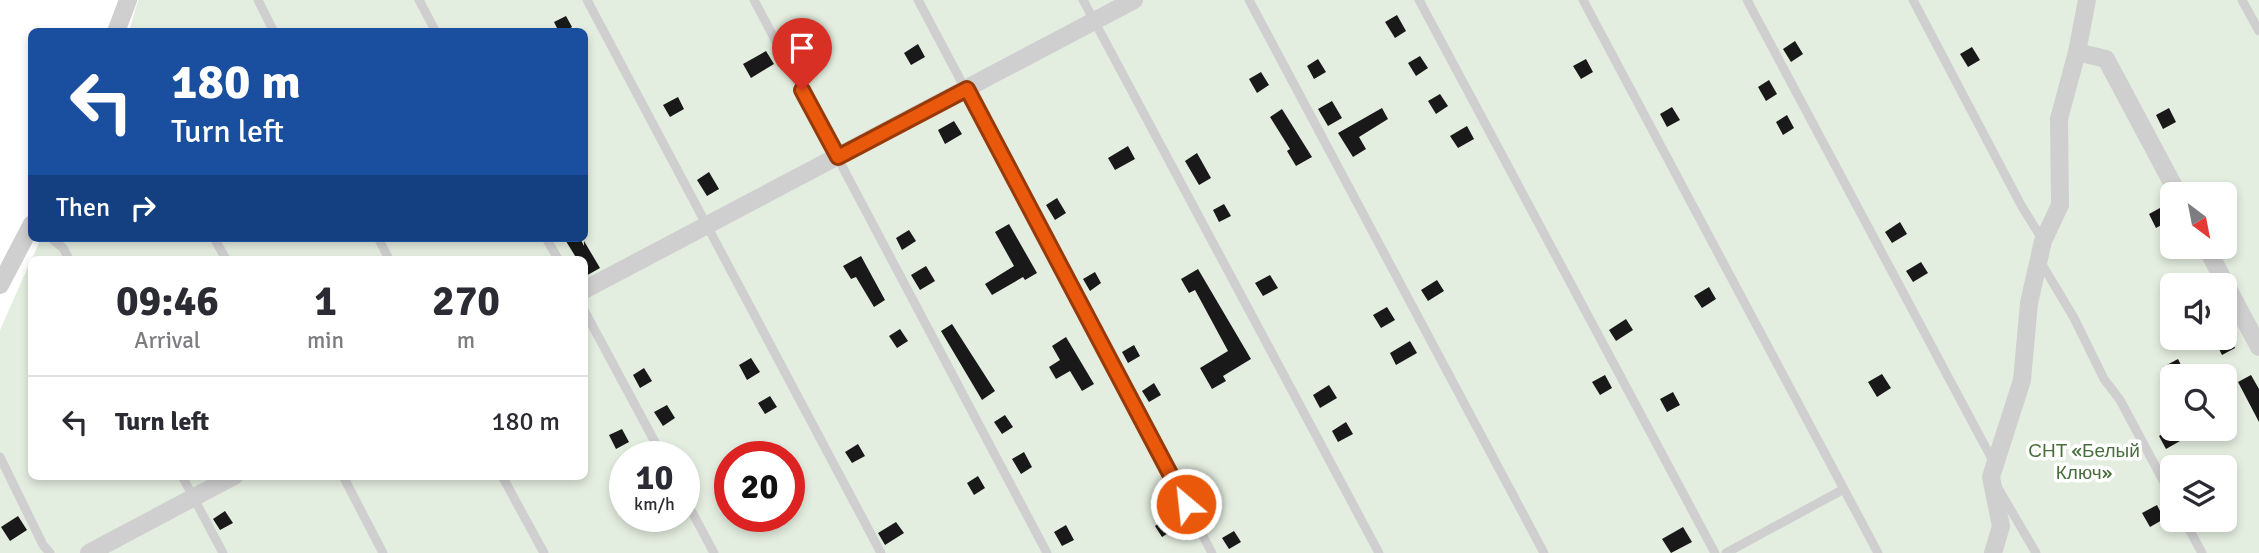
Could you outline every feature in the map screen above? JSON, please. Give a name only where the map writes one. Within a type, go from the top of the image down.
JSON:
[{"type":"street","points":[[118,28],[128,0]]},
{"type":"street","points":[[588,288],[1134,0]]},
{"type":"street","points":[[1993,553],[2001,526],[1993,470],[2022,380],[2029,303],[2041,249],[2060,205],[2059,119],[2077,52],[2083,3]]},
{"type":"street","points":[[2077,52],[2106,59],[2172,182]]},
{"type":"street","points":[[0,285],[28,232]]},
{"type":"street","points":[[2212,259],[2259,347]]},
{"type":"street","points":[[89,553],[227,480]]},
{"type":"lane","points":[[258,0],[272,28]]},
{"type":"lane","points":[[419,0],[434,28]]},
{"type":"lane","points":[[587,0],[881,553]]},
{"type":"lane","points":[[754,0],[1046,553]]},
{"type":"lane","points":[[918,0],[1212,553]]},
{"type":"lane","points":[[1083,0],[1379,553]]},
{"type":"lane","points":[[1249,0],[1544,553]]},
{"type":"lane","points":[[1419,0],[1715,553]]},
{"type":"lane","points":[[1583,0],[1878,553]]},
{"type":"lane","points":[[1747,0],[2036,553]]},
{"type":"lane","points":[[1913,0],[2021,205],[2104,379],[2120,400],[2160,475]]},
{"type":"lane","points":[[2242,0],[2259,31]]},
{"type":"lane","points":[[56,242],[67,256]]},
{"type":"lane","points":[[588,317],[654,441]]},
{"type":"lane","points":[[0,457],[43,545],[50,553]]},
{"type":"lane","points":[[184,480],[223,553]]},
{"type":"lane","points":[[345,480],[383,553]]},
{"type":"lane","points":[[504,480],[544,553]]},
{"type":"lane","points":[[1727,553],[1844,489]]},
{"type":"lane","points":[[700,527],[714,553]]},
{"type":"lane","points":[[2191,532],[2202,553]]},
{"type":"green space","name":"СНТ «Белый Ключ»","points":[[138,0],[2259,0],[2259,553],[0,553],[0,330],[28,267],[28,480],[588,480],[588,256],[33,256],[39,242],[588,242],[588,28],[130,28]]},
{"type":"building","points":[[1397,15],[1406,31],[1395,38],[1385,22]]},
{"type":"building","points":[[566,16],[572,27],[557,28],[554,22]]},
{"type":"building","points":[[1795,41],[1803,54],[1791,62],[1783,49]]},
{"type":"building","points":[[918,44],[925,57],[911,65],[904,53]]},
{"type":"building","points":[[1972,47],[1980,60],[1968,67],[1960,54]]},
{"type":"building","points":[[766,51],[774,64],[751,78],[743,64]]},
{"type":"building","points":[[1420,56],[1428,68],[1416,76],[1408,63]]},
{"type":"building","points":[[1318,59],[1326,72],[1314,79],[1307,66]]},
{"type":"building","points":[[1586,59],[1593,72],[1581,79],[1573,66]]},
{"type":"building","points":[[1261,72],[1269,85],[1257,93],[1249,79]]},
{"type":"building","points":[[1769,80],[1777,94],[1766,101],[1758,87]]},
{"type":"building","points":[[1440,94],[1448,106],[1436,114],[1428,101]]},
{"type":"building","points":[[678,97],[684,109],[670,117],[663,105]]},
{"type":"building","points":[[1332,101],[1342,118],[1328,126],[1318,109]]},
{"type":"building","points":[[1672,107],[1680,120],[1667,127],[1660,114]]},
{"type":"building","points":[[1382,108],[1388,119],[1359,137],[1366,149],[1353,157],[1338,133]]},
{"type":"building","points":[[2169,108],[2176,122],[2163,129],[2156,115]]},
{"type":"building","points":[[1282,109],[1312,157],[1296,166],[1287,151],[1290,149],[1270,117]]},
{"type":"building","points":[[1787,115],[1794,128],[1783,135],[1776,122]]},
{"type":"building","points":[[954,121],[962,134],[945,144],[938,130]]},
{"type":"building","points":[[1467,126],[1474,139],[1458,148],[1450,136]]},
{"type":"building","points":[[1128,146],[1135,159],[1115,170],[1108,158]]},
{"type":"building","points":[[1197,153],[1211,178],[1199,185],[1185,161]]},
{"type":"building","points":[[709,172],[719,189],[707,196],[697,180]]},
{"type":"building","points":[[1057,198],[1066,213],[1055,220],[1046,205]]},
{"type":"building","points":[[1224,204],[1231,216],[1219,222],[1213,210]]},
{"type":"building","points":[[2160,208],[2160,226],[2156,228],[2149,214]]},
{"type":"building","points":[[1900,222],[1907,234],[1892,243],[1885,232]]},
{"type":"building","points":[[1009,224],[1037,273],[1025,280],[1023,277],[992,295],[985,284],[1014,266],[995,232]]},
{"type":"building","points":[[909,230],[916,241],[902,250],[896,238]]},
{"type":"building","points":[[566,242],[582,242],[584,246],[585,242],[600,268],[588,275],[588,256],[575,256]]},
{"type":"building","points":[[861,256],[885,300],[874,307],[856,277],[851,279],[843,266]]},
{"type":"building","points":[[1921,262],[1928,273],[1913,282],[1906,271]]},
{"type":"building","points":[[926,266],[935,281],[920,290],[911,275]]},
{"type":"building","points":[[1198,269],[1251,359],[1223,376],[1226,381],[1212,389],[1200,368],[1228,351],[1195,290],[1189,293],[1181,279]]},
{"type":"building","points":[[1095,272],[1101,283],[1090,291],[1083,279]]},
{"type":"building","points":[[1270,275],[1278,288],[1263,296],[1255,283]]},
{"type":"building","points":[[1437,280],[1444,291],[1428,301],[1421,290]]},
{"type":"building","points":[[1709,287],[1716,299],[1702,308],[1694,296]]},
{"type":"building","points":[[1387,307],[1395,320],[1381,328],[1373,315]]},
{"type":"building","points":[[1626,319],[1633,330],[1616,341],[1609,330]]},
{"type":"building","points":[[952,324],[995,391],[982,400],[941,331]]},
{"type":"building","points":[[900,329],[908,341],[897,348],[889,336]]},
{"type":"building","points":[[1066,337],[1094,384],[1082,391],[1070,371],[1056,379],[1049,367],[1060,360],[1052,346]]},
{"type":"building","points":[[1410,341],[1417,353],[1396,365],[1390,353]]},
{"type":"building","points":[[1134,345],[1140,356],[1128,363],[1122,352]]},
{"type":"building","points":[[751,358],[760,372],[747,380],[739,365]]},
{"type":"building","points":[[644,368],[652,381],[640,388],[633,375]]},
{"type":"building","points":[[1882,374],[1891,388],[1877,397],[1868,382]]},
{"type":"building","points":[[1605,375],[1612,388],[1600,395],[1592,382]]},
{"type":"building","points":[[2251,375],[2259,389],[2259,422],[2238,382]]},
{"type":"building","points":[[1154,383],[1161,395],[1149,402],[1142,391]]},
{"type":"building","points":[[1329,385],[1337,398],[1320,408],[1313,395]]},
{"type":"building","points":[[1673,392],[1680,405],[1667,412],[1660,399]]},
{"type":"building","points":[[770,396],[777,407],[765,414],[758,403]]},
{"type":"building","points":[[667,405],[675,418],[663,426],[654,412]]},
{"type":"building","points":[[1005,415],[1013,427],[1002,434],[994,422]]},
{"type":"building","points":[[1346,422],[1353,434],[1338,442],[1332,431]]},
{"type":"building","points":[[622,429],[628,441],[612,441],[609,435]]},
{"type":"building","points":[[2162,441],[2180,441],[2166,449]]},
{"type":"building","points":[[858,444],[865,456],[852,463],[845,452]]},
{"type":"building","points":[[1024,452],[1032,467],[1021,474],[1012,459]]},
{"type":"building","points":[[978,476],[985,488],[974,495],[967,483]]},
{"type":"building","points":[[1215,492],[1221,503],[1209,510],[1203,499]]},
{"type":"building","points":[[2157,505],[2160,521],[2150,527],[2142,513]]},
{"type":"building","points":[[225,511],[233,523],[220,530],[213,519]]},
{"type":"building","points":[[18,516],[27,530],[10,541],[1,527]]},
{"type":"building","points":[[1166,519],[1173,530],[1162,537],[1155,526]]},
{"type":"building","points":[[896,522],[904,533],[885,545],[878,533]]},
{"type":"building","points":[[1066,525],[1074,540],[1062,546],[1054,532]]},
{"type":"building","points":[[1683,527],[1692,542],[1671,553],[1662,539]]},
{"type":"building","points":[[1234,531],[1241,542],[1229,549],[1222,538]]},
{"type":"route","points":[[802,90],[838,157],[967,89],[1186,504]]}]
